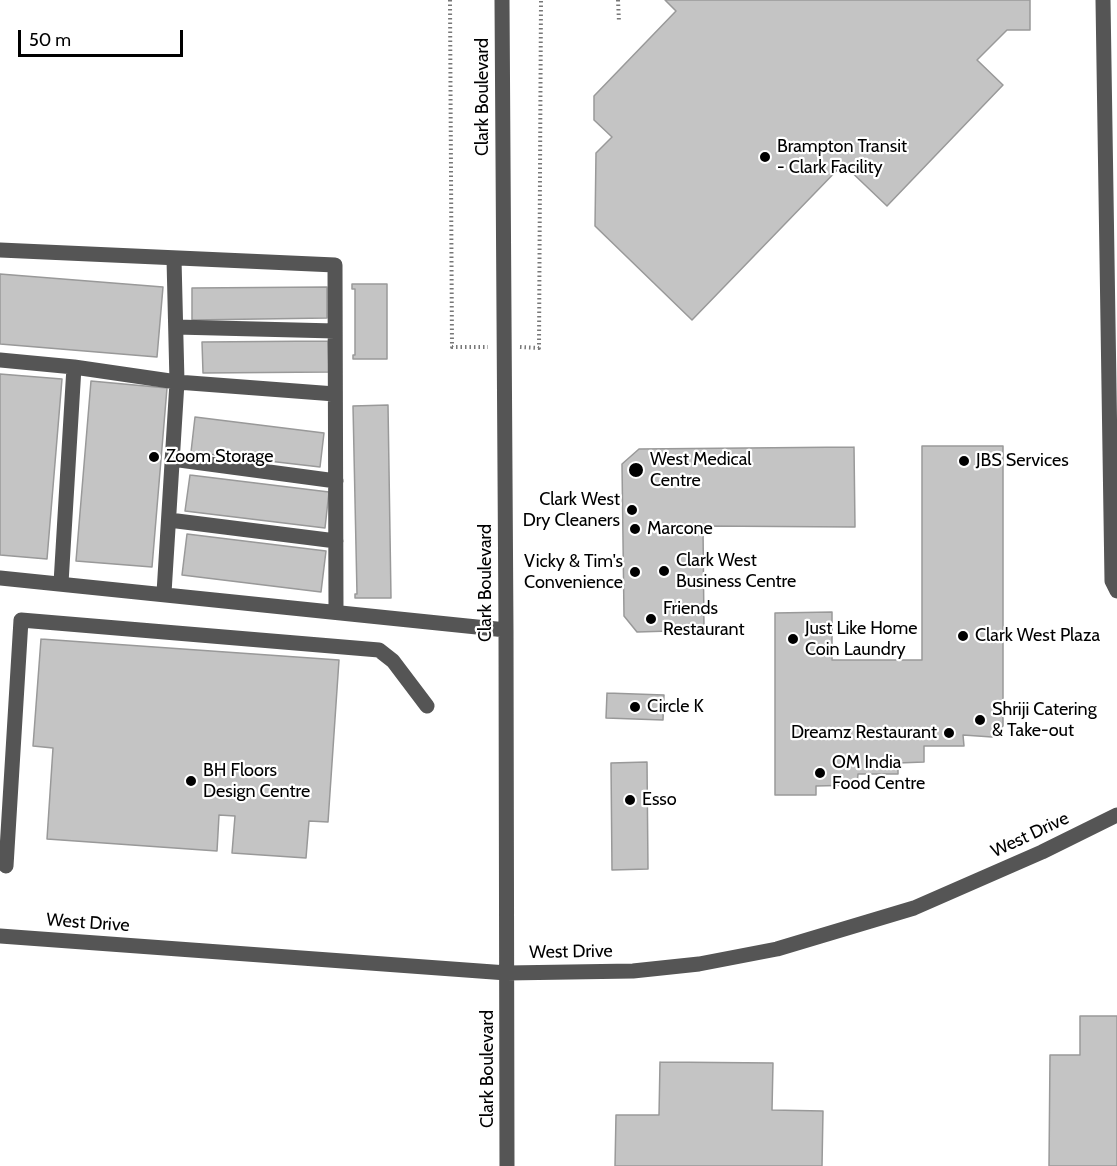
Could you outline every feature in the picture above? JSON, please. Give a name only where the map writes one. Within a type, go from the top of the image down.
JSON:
[{"type":"street","name":"Clark Boulevard","points":[[502,0],[507,1166]]},
{"type":"street","points":[[1103,0],[1112,581],[1117,591]]},
{"type":"street","points":[[0,250],[335,265],[336,611]]},
{"type":"street","points":[[164,593],[177,382],[174,259]]},
{"type":"street","points":[[176,327],[335,331]]},
{"type":"street","points":[[0,360],[177,382],[335,394]]},
{"type":"street","points":[[61,584],[74,368]]},
{"type":"street","points":[[172,459],[336,481]]},
{"type":"street","points":[[169,520],[336,541]]},
{"type":"street","points":[[0,578],[164,593],[506,630]]},
{"type":"street","points":[[6,866],[21,620],[379,650],[393,661],[427,706]]},
{"type":"street","name":"West Drive","points":[[0,936],[507,973],[633,971],[699,964],[777,949],[914,908],[1042,852],[1117,815]]},
{"type":"path","points":[[450,0],[452,347]]},
{"type":"path","points":[[539,348],[541,0]]},
{"type":"path","points":[[618,0],[619,21]]},
{"type":"building","name":"Brampton Transit - Clark Facility","points":[[665,0],[1030,0],[1030,30],[1007,30],[977,60],[1003,85],[887,206],[843,164],[692,320],[595,226],[596,153],[612,137],[594,120],[594,96],[676,11]]},
{"type":"building","points":[[0,274],[163,287],[157,357],[0,344]]},
{"type":"building","points":[[352,284],[387,284],[387,359],[353,359],[355,355],[355,289],[352,289]]},
{"type":"building","points":[[327,287],[327,318],[192,320],[192,288]]},
{"type":"building","points":[[328,341],[329,372],[203,373],[202,342]]},
{"type":"building","points":[[0,374],[62,379],[47,559],[0,555]]},
{"type":"building","points":[[91,381],[167,388],[152,567],[76,561]]},
{"type":"building","points":[[388,405],[391,598],[355,598],[357,594],[353,406]]},
{"type":"building","points":[[195,417],[324,433],[320,467],[191,452]]},
{"type":"building","name":"Clark West Plaza","points":[[922,446],[1003,446],[1003,726],[992,737],[963,735],[964,746],[924,746],[924,762],[898,763],[898,774],[858,774],[857,785],[816,786],[816,795],[775,795],[775,613],[832,612],[832,660],[922,660]]},
{"type":"building","name":"Clark West Business Centre","points":[[854,447],[855,527],[703,526],[704,630],[637,632],[624,616],[622,464],[639,449]]},
{"type":"building","points":[[190,475],[329,492],[325,528],[185,511]]},
{"type":"building","points":[[187,534],[326,551],[321,592],[182,575]]},
{"type":"building","name":"BH Floors Design Centre","points":[[41,639],[339,660],[328,822],[309,821],[306,858],[232,853],[235,816],[219,815],[217,851],[47,839],[53,748],[33,746]]},
{"type":"building","name":"Circle K","points":[[607,693],[664,695],[663,720],[606,718]]},
{"type":"building","points":[[647,762],[648,869],[612,870],[611,763]]},
{"type":"building","points":[[1080,1016],[1117,1016],[1117,1166],[1049,1166],[1050,1055],[1080,1055]]},
{"type":"building","points":[[660,1062],[773,1063],[772,1110],[823,1111],[822,1166],[615,1166],[616,1115],[659,1115]]},
{"type":"place","name":"Brampton Transit - Clark Facility","points":[[765,157]]},
{"type":"place","name":"Zoom Storage","points":[[154,457]]},
{"type":"place","name":"JBS Services","points":[[964,461]]},
{"type":"place","name":"West Medical Centre","points":[[636,470]]},
{"type":"place","name":"Clark West Dry Cleaners","points":[[632,510]]},
{"type":"place","name":"Marcone","points":[[635,529]]},
{"type":"place","name":"Clark West Business Centre","points":[[664,571]]},
{"type":"place","name":"Vicky & Tim's Convenience","points":[[635,572]]},
{"type":"place","name":"Friends Restaurant","points":[[651,619]]},
{"type":"place","name":"Clark West Plaza","points":[[963,636]]},
{"type":"place","name":"Just Like Home Coin Laundry","points":[[793,639]]},
{"type":"place","name":"Circle K","points":[[635,707]]},
{"type":"place","name":"Shriji Catering & Take-out","points":[[980,720]]},
{"type":"place","name":"Dreamz Restaurant","points":[[949,733]]},
{"type":"place","name":"OM India Food Centre","points":[[820,773]]},
{"type":"place","name":"BH Floors Design Centre","points":[[191,781]]},
{"type":"place","name":"Esso","points":[[630,800]]}]
